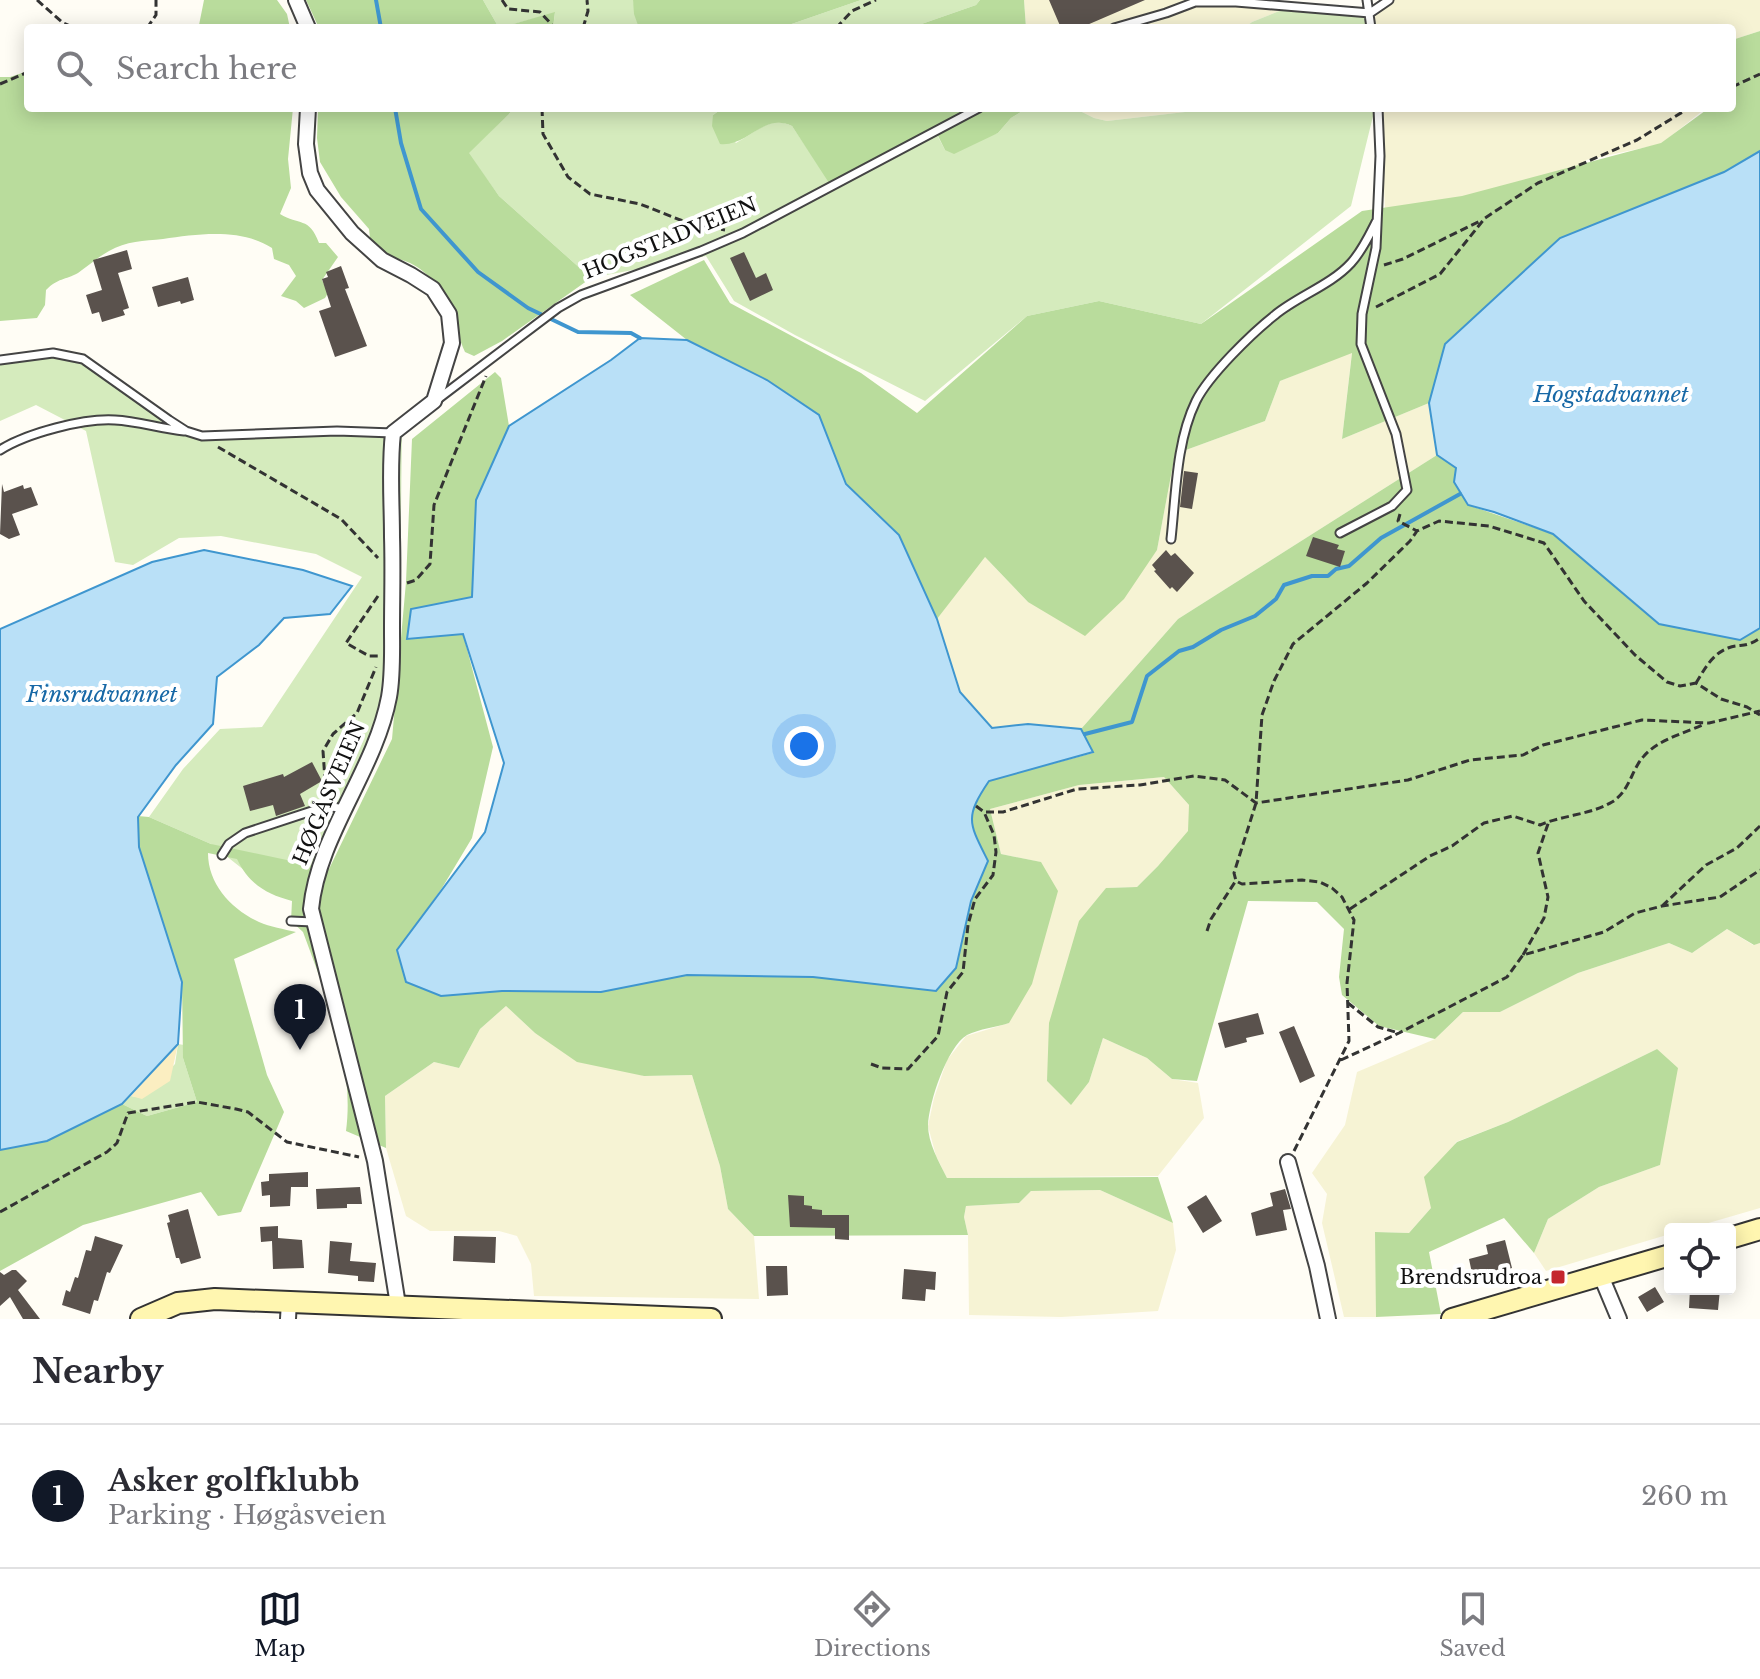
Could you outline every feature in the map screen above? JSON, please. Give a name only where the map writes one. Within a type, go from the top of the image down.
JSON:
[{"type":"main road","points":[[1736,1236],[1760,1229]]},
{"type":"main road","points":[[1452,1319],[1501,1313],[1664,1257]]},
{"type":"main road","points":[[141,1319],[178,1303],[215,1299],[288,1310],[398,1305],[711,1319]]},
{"type":"street","points":[[296,0],[306,24]]},
{"type":"street","points":[[308,112],[306,144],[310,173],[317,190],[352,233],[382,260],[433,289],[449,314],[452,343],[434,401]]},
{"type":"street","name":"HOGSTADVEIEN","points":[[393,433],[434,401]]},
{"type":"street","name":"HØGÅSVEIEN","points":[[393,433],[390,460],[392,587],[389,696],[378,735],[313,882],[311,909],[375,1161],[398,1305]]},
{"type":"street","points":[[1288,1162],[1317,1266],[1328,1319]]},
{"type":"street","points":[[1601,1276],[1619,1319]]},
{"type":"lane","points":[[1367,0],[1371,24]]},
{"type":"lane","points":[[1128,24],[1195,1],[1370,13],[1389,0]]},
{"type":"lane","name":"HOGSTADVEIEN","points":[[434,401],[558,308],[581,295],[733,237],[971,112]]},
{"type":"lane","points":[[1340,533],[1392,506],[1407,490],[1396,434],[1361,344],[1362,314],[1373,268],[1377,220],[1378,112]]},
{"type":"lane","points":[[1171,539],[1180,465],[1187,428],[1197,400],[1214,375],[1274,315],[1349,266],[1362,250],[1377,220]]},
{"type":"lane","points":[[0,360],[53,353],[83,359],[186,431]]},
{"type":"lane","points":[[0,450],[47,431],[114,420],[202,436],[337,431],[393,433]]},
{"type":"lane","points":[[222,855],[229,844],[245,833],[327,806],[346,810]]},
{"type":"lane","points":[[291,921],[313,922]]},
{"type":"path","points":[[37,0],[65,24]]},
{"type":"path","points":[[150,24],[156,15],[156,0]]},
{"type":"path","points":[[502,0],[508,9],[540,12],[551,24]]},
{"type":"path","points":[[584,24],[587,0]]},
{"type":"path","points":[[840,24],[852,11],[876,0]]},
{"type":"path","points":[[0,84],[24,74]]},
{"type":"path","points":[[1736,85],[1760,74]]},
{"type":"path","points":[[542,112],[543,134],[568,177],[590,194],[640,204],[693,225],[724,229],[733,237]]},
{"type":"path","points":[[1373,268],[1403,259],[1485,218],[1538,183],[1637,140],[1682,112]]},
{"type":"path","points":[[1362,314],[1440,274],[1485,218]]},
{"type":"path","points":[[392,587],[416,580],[430,564],[434,505],[493,359]]},
{"type":"path","points":[[202,436],[341,519],[392,571]]},
{"type":"path","points":[[1398,521],[1417,531]]},
{"type":"path","points":[[1207,931],[1211,919],[1236,881],[1234,873],[1256,803],[1262,715],[1274,681],[1293,644],[1367,583],[1417,531],[1439,521],[1489,526],[1544,543],[1584,601],[1635,655],[1667,682],[1680,686],[1696,683],[1721,699],[1759,712]]},
{"type":"path","points":[[327,806],[323,751],[333,734],[357,713],[380,656],[369,656],[346,643],[373,606]]},
{"type":"path","points":[[1696,683],[1708,662],[1728,648],[1748,646],[1760,638]]},
{"type":"path","points":[[1350,909],[1484,823],[1513,816],[1540,825],[1561,816],[1585,813],[1612,801],[1626,789],[1643,756],[1664,741],[1709,723],[1759,712]]},
{"type":"path","points":[[984,812],[1003,812],[1077,789],[1140,785],[1194,776],[1225,780],[1256,803],[1408,780],[1470,760],[1523,755],[1543,745],[1642,720],[1709,723]]},
{"type":"path","points":[[871,1064],[882,1068],[908,1069],[938,1036],[947,992],[963,972],[968,925],[975,899],[993,875],[996,852],[994,835],[984,812],[976,806]]},
{"type":"path","points":[[1341,1060],[1507,977],[1544,918],[1548,897],[1538,853],[1549,821]]},
{"type":"path","points":[[1662,906],[1706,865],[1737,848],[1760,826]]},
{"type":"path","points":[[1523,955],[1604,932],[1635,913],[1720,897],[1760,870]]},
{"type":"path","points":[[1236,881],[1264,884],[1302,880],[1320,882],[1332,888],[1350,909],[1354,920],[1347,983],[1349,1041],[1288,1162]]},
{"type":"path","points":[[1348,1003],[1378,1027],[1399,1033]]},
{"type":"path","points":[[0,1212],[107,1152],[117,1143],[128,1113],[197,1102],[248,1112],[287,1142],[375,1161]]},
{"type":"shaded area","points":[[1024,0],[1191,0],[1289,7],[1249,24],[1026,24]]},
{"type":"shaded area","points":[[1394,0],[1760,0],[1760,31],[1736,39],[1736,24],[1373,24],[1372,16]]},
{"type":"shaded area","points":[[1082,112],[1185,112],[1107,121]]},
{"type":"shaded area","points":[[1380,112],[1701,112],[1661,144],[1586,160],[1529,207],[1387,249]]},
{"type":"shaded area","points":[[1352,352],[1342,439],[1429,403],[1437,455],[1178,619],[1081,729],[1028,724],[992,728],[960,692],[937,619],[984,556],[1028,602],[1157,550],[1175,454],[1265,421],[1280,381]]},
{"type":"shaded area","points":[[1164,777],[1189,805],[1189,831],[1137,887],[1106,888],[1047,1081],[1071,1104],[1089,1082],[1103,1038],[1147,1058],[1172,1079],[1198,1083],[1204,1118],[1158,1176],[947,1178],[936,1156],[928,1126],[934,1098],[947,1060],[966,1036],[1009,1023],[1040,862],[1001,854],[990,809],[1079,785]]},
{"type":"shaded area","points":[[1727,929],[1753,945],[1760,943],[1760,1208],[1709,1223],[1664,1223],[1664,1236],[1546,1271],[1534,1253],[1548,1219],[1599,1187],[1660,1165],[1657,1049],[1508,1122],[1456,1142],[1431,1208],[1409,1233],[1376,1232],[1376,1317],[1344,1317],[1322,1223],[1327,1194],[1312,1173],[1345,1125],[1357,1072],[1435,1039],[1463,1012],[1500,1012],[1578,973],[1669,943],[1692,953]]},
{"type":"shaded area","points":[[506,1006],[535,1033],[644,1076],[692,1075],[720,1166],[728,1209],[754,1236],[759,1299],[534,1296],[531,1264],[517,1236],[499,1231],[430,1231],[406,1216],[386,1148],[385,1096],[434,1062],[459,1068],[480,1029]]},
{"type":"shaded area","points":[[1100,1190],[1173,1223],[1176,1250],[1158,1311],[1061,1317],[969,1315],[966,1206],[1019,1203],[1031,1191]]},
{"type":"green space","points":[[204,0],[277,0],[287,14],[289,24],[199,24]]},
{"type":"green space","points":[[306,0],[483,0],[497,24],[317,24]]},
{"type":"green space","points":[[483,0],[633,0],[638,24],[554,24],[555,13],[514,24],[497,24]]},
{"type":"green space","points":[[633,0],[861,0],[792,24],[638,24]]},
{"type":"green space","points":[[861,0],[980,0],[976,5],[921,24],[792,24]]},
{"type":"green space","points":[[980,0],[1024,0],[1026,24],[921,24],[976,5]]},
{"type":"green space","points":[[1289,7],[1369,16],[1370,24],[1249,24]]},
{"type":"green space","points":[[555,12],[554,24],[513,24]]},
{"type":"green space","points":[[1760,31],[1760,151],[1445,344],[1429,403],[1342,439],[1352,353],[1280,381],[1265,421],[1175,454],[1157,550],[1124,599],[1085,636],[1028,602],[985,557],[937,619],[899,535],[846,484],[819,415],[767,380],[687,340],[630,295],[704,260],[730,303],[861,373],[917,413],[1027,316],[1099,301],[1201,324],[1362,211],[1462,196],[1661,143],[1704,112],[1736,112],[1736,39]]},
{"type":"green space","points":[[24,72],[24,112],[293,112],[288,159],[291,188],[280,214],[307,225],[319,243],[326,243],[338,257],[322,280],[328,293],[325,298],[304,308],[296,301],[281,296],[296,276],[289,265],[274,259],[272,248],[247,237],[205,234],[122,245],[78,273],[50,286],[46,290],[45,305],[37,318],[0,321],[0,77]]},
{"type":"green space","points":[[318,112],[511,112],[469,153],[499,196],[591,278],[502,341],[474,356],[465,352],[444,300],[425,273],[394,258],[372,257],[369,229],[341,197],[320,162]]},
{"type":"green space","points":[[511,112],[717,112],[713,115],[736,143],[770,124],[792,126],[833,187],[936,133],[945,150],[998,133],[1021,112],[1082,112],[1107,121],[1185,112],[1374,112],[1351,206],[1201,324],[1099,301],[1027,316],[925,401],[734,301],[706,256],[591,278],[499,196],[468,153]]},
{"type":"green space","points":[[717,112],[1021,112],[998,133],[954,154],[945,150],[936,132],[831,186],[792,126],[773,123],[730,144],[720,144],[712,126],[713,115]]},
{"type":"green space","points":[[25,357],[77,359],[201,437],[402,432],[400,591],[387,727],[326,863],[268,889],[211,844],[149,817],[183,769],[220,729],[262,727],[362,577],[316,554],[221,536],[179,538],[133,565],[115,562],[86,431],[36,405],[0,421],[0,364]]},
{"type":"green space","points":[[495,372],[501,378],[509,426],[476,500],[472,597],[412,609],[407,638],[463,634],[493,747],[472,838],[442,888],[398,950],[441,996],[502,991],[601,992],[687,975],[813,977],[936,991],[956,968],[971,901],[988,861],[972,821],[976,804],[988,781],[1093,753],[1081,729],[1178,619],[1437,455],[1457,468],[1468,505],[1553,534],[1659,624],[1739,640],[1760,628],[1760,943],[1754,945],[1727,929],[1692,953],[1669,943],[1578,973],[1500,1012],[1463,1012],[1435,1039],[1379,1026],[1342,995],[1339,977],[1344,929],[1317,902],[1248,901],[1197,1081],[1172,1079],[1147,1058],[1103,1038],[1089,1082],[1071,1105],[1047,1081],[1049,1023],[1079,921],[1106,888],[1137,887],[1158,866],[1188,831],[1189,805],[1164,777],[1079,785],[990,809],[1001,854],[1041,862],[1058,891],[1032,984],[1009,1023],[967,1035],[946,1063],[929,1115],[928,1132],[934,1152],[947,1178],[1158,1177],[1173,1223],[1100,1190],[1031,1191],[1019,1203],[966,1206],[964,1217],[968,1235],[754,1236],[728,1209],[720,1166],[692,1075],[644,1076],[577,1062],[535,1033],[506,1006],[480,1029],[459,1068],[434,1062],[385,1096],[386,1148],[346,1131],[348,1106],[342,1055],[329,1005],[303,932],[291,921],[292,901],[259,887],[237,859],[208,853],[212,875],[231,903],[259,922],[296,932],[234,959],[267,1075],[284,1112],[241,1212],[218,1216],[201,1192],[83,1225],[0,1271],[0,1150],[47,1141],[122,1104],[147,1116],[197,1102],[183,1058],[182,982],[139,847],[138,816],[149,817],[211,844],[329,869],[392,739],[406,582],[412,439]]},
{"type":"green space","points":[[178,1044],[184,1045],[183,1058],[197,1102],[147,1116],[122,1104],[131,1096],[142,1098],[175,1064]]},
{"type":"green space","points":[[1657,1049],[1678,1068],[1660,1165],[1599,1187],[1548,1219],[1534,1253],[1504,1218],[1429,1252],[1441,1314],[1376,1317],[1375,1232],[1409,1233],[1431,1208],[1424,1177],[1457,1142],[1508,1122]]},
{"type":"sand","points":[[178,1044],[170,1081],[142,1099],[131,1096]]},
{"type":"water","name":"Hogstadvannet","points":[[1760,151],[1760,628],[1740,640],[1659,624],[1553,534],[1468,505],[1454,482],[1456,468],[1437,455],[1429,403],[1445,344],[1560,238],[1724,172]]},
{"type":"water","points":[[640,338],[687,340],[767,380],[819,415],[846,484],[899,535],[937,619],[960,692],[992,728],[1028,724],[1081,729],[1093,752],[989,781],[976,804],[972,821],[988,861],[971,901],[956,968],[936,991],[813,977],[687,975],[601,992],[502,991],[441,996],[406,982],[397,950],[485,832],[504,763],[463,634],[407,639],[411,609],[472,597],[476,500],[509,426]]},
{"type":"water","name":"Finsrudvannet","points":[[204,550],[303,570],[352,586],[330,614],[284,618],[259,645],[217,677],[213,724],[176,765],[138,817],[139,847],[182,982],[178,1044],[122,1104],[47,1141],[0,1150],[0,629],[152,562]]},
{"type":"building","points":[[1049,0],[1145,0],[1089,24],[1059,24]]},
{"type":"building","points":[[127,250],[132,269],[118,273],[129,308],[123,310],[125,315],[102,322],[99,312],[92,314],[86,295],[102,290],[93,260]]},
{"type":"building","points":[[744,252],[756,278],[766,273],[773,290],[750,301],[730,258]]},
{"type":"building","points":[[341,266],[349,288],[345,289],[367,346],[335,357],[319,311],[331,307],[322,279],[328,277],[326,272]]},
{"type":"building","points":[[188,277],[194,300],[158,307],[152,287]]},
{"type":"building","points":[[1184,471],[1198,473],[1192,509],[1180,507]]},
{"type":"building","points":[[2,484],[4,492],[23,485],[24,489],[31,487],[38,505],[12,514],[20,535],[9,539],[0,534]]},
{"type":"building","points":[[1313,537],[1339,545],[1337,549],[1345,551],[1340,567],[1306,556]]},
{"type":"building","points":[[1166,550],[1171,556],[1175,553],[1194,573],[1177,592],[1172,587],[1170,589],[1152,565]]},
{"type":"building","points":[[312,762],[322,781],[300,794],[305,806],[276,816],[273,805],[250,811],[243,786],[283,774],[284,777]]},
{"type":"building","points":[[1258,1013],[1264,1034],[1225,1048],[1218,1023]]},
{"type":"building","points":[[1294,1026],[1315,1076],[1300,1083],[1279,1032]]},
{"type":"building","points":[[308,1172],[308,1187],[291,1187],[290,1206],[270,1207],[270,1195],[262,1196],[261,1182],[269,1181],[269,1174]]},
{"type":"building","points":[[360,1187],[362,1204],[317,1209],[316,1189]]},
{"type":"building","points":[[1285,1189],[1291,1209],[1283,1210],[1287,1230],[1256,1236],[1251,1213],[1273,1206],[1270,1193]]},
{"type":"building","points":[[788,1195],[804,1196],[804,1205],[822,1210],[822,1215],[849,1215],[849,1240],[835,1239],[835,1228],[790,1227]]},
{"type":"building","points":[[1206,1195],[1222,1221],[1203,1233],[1187,1207]]},
{"type":"building","points":[[188,1209],[201,1258],[181,1264],[176,1258],[167,1223],[170,1222],[168,1215]]},
{"type":"building","points":[[278,1226],[278,1238],[302,1240],[304,1268],[273,1269],[272,1241],[261,1242],[260,1227]]},
{"type":"building","points":[[95,1236],[123,1245],[110,1273],[107,1272],[98,1301],[94,1300],[90,1314],[62,1305],[66,1290],[70,1292],[75,1277],[78,1278],[86,1250],[91,1251]]},
{"type":"building","points":[[454,1236],[496,1237],[495,1263],[453,1261]]},
{"type":"building","points":[[1505,1240],[1512,1268],[1473,1278],[1469,1259],[1488,1254],[1486,1245]]},
{"type":"building","points":[[330,1241],[352,1243],[350,1261],[376,1263],[374,1282],[358,1281],[358,1276],[328,1273]]},
{"type":"building","points":[[766,1266],[787,1266],[788,1295],[767,1296]]},
{"type":"building","points":[[904,1269],[936,1272],[935,1290],[926,1289],[925,1301],[902,1299]]},
{"type":"building","points":[[12,1270],[27,1281],[18,1290],[40,1319],[23,1319],[10,1297],[0,1306],[0,1272],[4,1275]]},
{"type":"building","points":[[1655,1287],[1664,1302],[1647,1312],[1638,1297]]},
{"type":"building","points":[[1690,1295],[1719,1295],[1718,1310],[1689,1308]]},
{"type":"waterway","points":[[376,0],[380,24]]},
{"type":"waterway","points":[[396,112],[401,143],[421,209],[478,272],[528,308],[578,332],[631,333],[640,338]]},
{"type":"waterway","points":[[1085,734],[1132,722],[1147,676],[1179,651],[1255,616],[1276,599],[1284,585],[1312,576],[1328,576],[1336,569],[1349,566],[1381,538],[1460,494]]},
{"type":"place","name":"Asker golfklubb","points":[[300,1050]]},
{"type":"place","name":"Brendsrudroa","points":[[1558,1277]]}]
